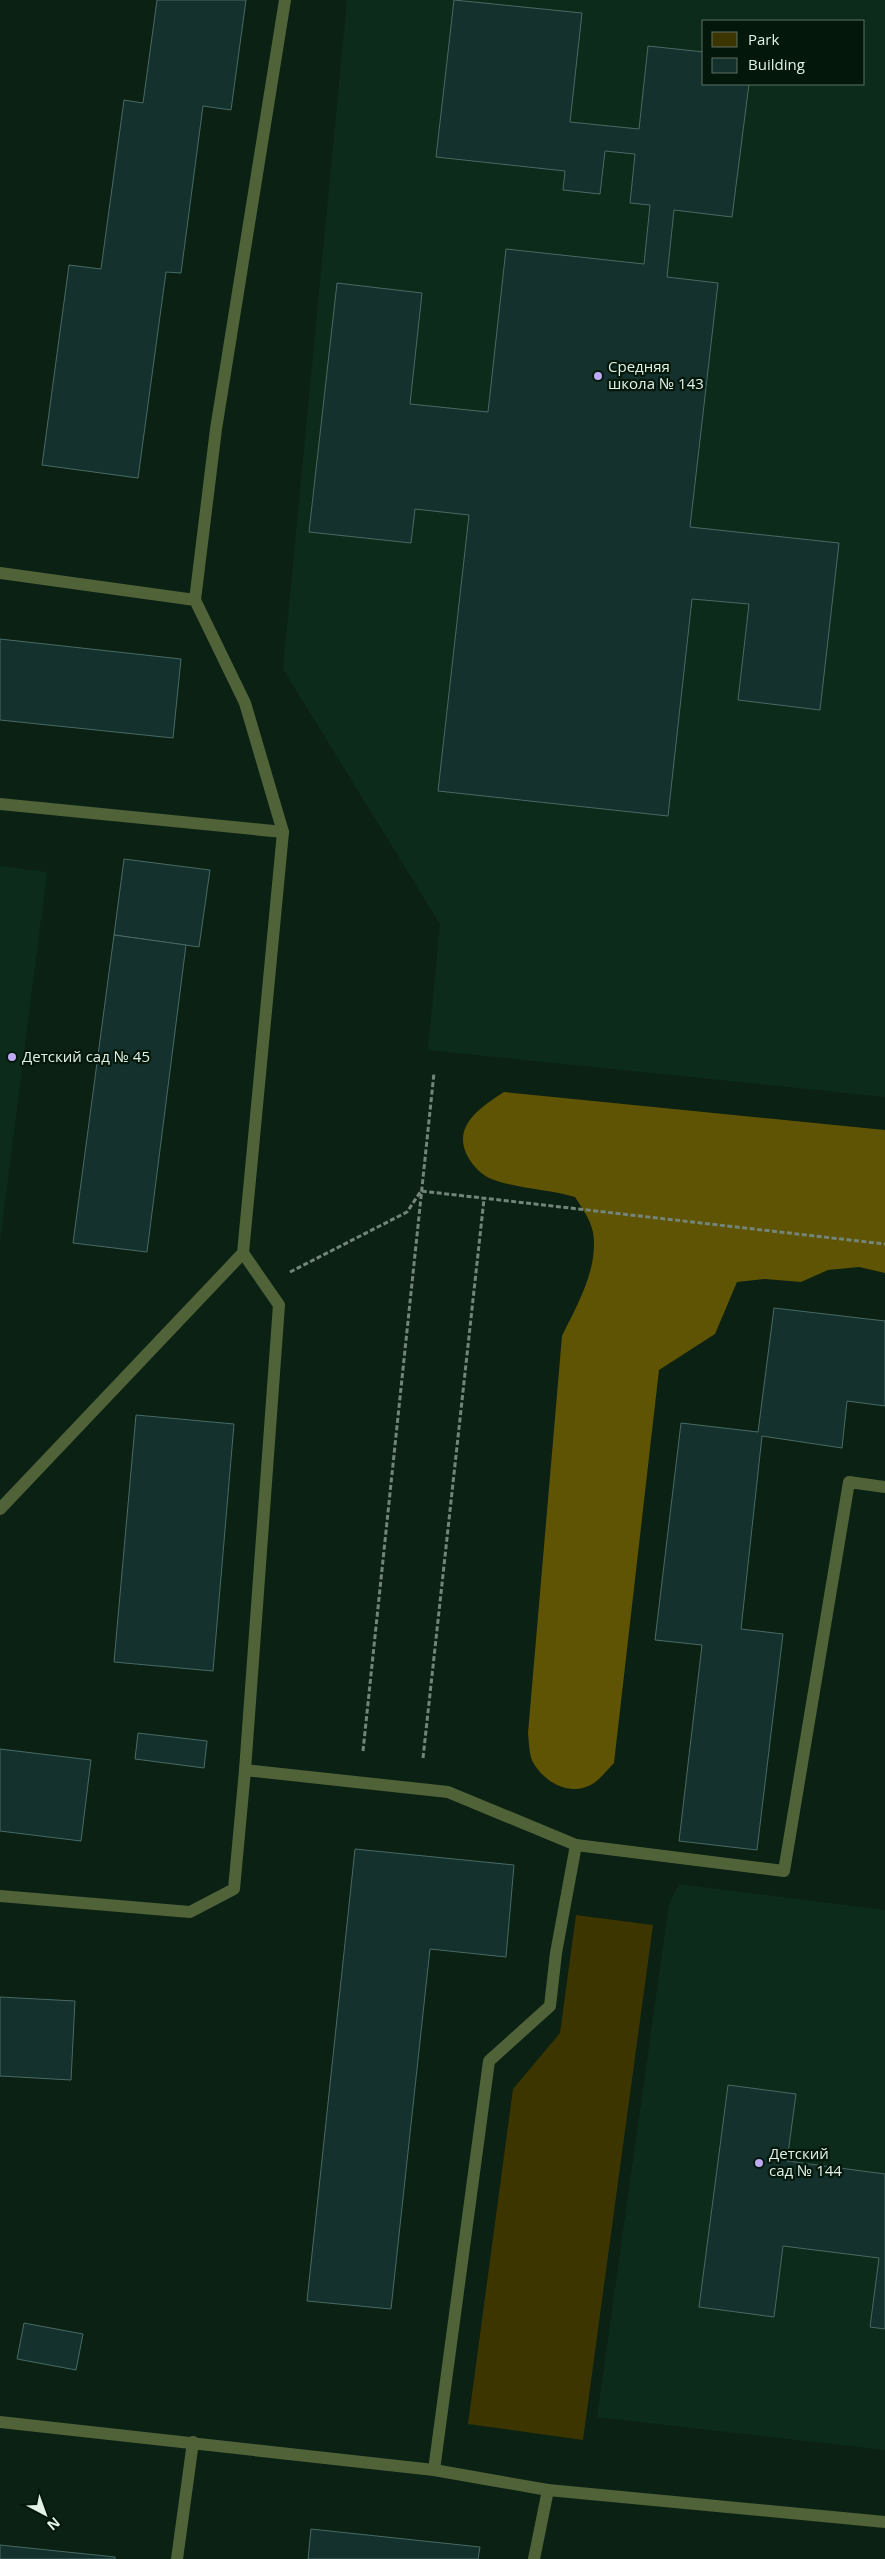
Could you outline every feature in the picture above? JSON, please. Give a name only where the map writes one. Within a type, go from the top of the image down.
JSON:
[{"type":"lane","points":[[0,1509],[243,1253],[283,832],[245,703],[195,600],[216,429],[285,0]]},
{"type":"lane","points":[[0,573],[195,600]]},
{"type":"lane","points":[[0,804],[283,832]]},
{"type":"lane","points":[[0,1896],[190,1912],[234,1889],[245,1770],[279,1306],[243,1253]]},
{"type":"lane","points":[[245,1770],[448,1792],[576,1846],[784,1871],[848,1482],[885,1487]]},
{"type":"lane","points":[[434,2470],[489,2060],[550,2006],[556,1954],[576,1846]]},
{"type":"lane","points":[[0,2422],[434,2470],[548,2490],[885,2522]]},
{"type":"lane","points":[[177,2559],[193,2442]]},
{"type":"lane","points":[[534,2559],[548,2490]]},
{"type":"path","points":[[364,1751],[434,1074]]},
{"type":"path","points":[[421,1191],[885,1244]]},
{"type":"path","points":[[266,1285],[407,1212],[421,1191]]},
{"type":"path","points":[[423,1758],[484,1199]]},
{"type":"shaded area","name":"Средняя школа № 143","points":[[347,0],[885,0],[885,1097],[428,1050],[440,924],[283,669]]},
{"type":"shaded area","name":"Детский сад № 45","points":[[0,866],[47,872],[0,1242]]},
{"type":"shaded area","points":[[504,1092],[885,1130],[885,1273],[859,1267],[828,1270],[801,1282],[765,1279],[737,1282],[715,1334],[659,1370],[614,1763],[594,1783],[578,1789],[561,1787],[546,1778],[539,1771],[531,1757],[528,1733],[562,1336],[590,1273],[594,1246],[593,1232],[588,1218],[575,1197],[499,1182],[483,1174],[468,1157],[463,1136],[466,1127],[478,1111]]},
{"type":"shaded area","name":"Детский сад № 144","points":[[679,1884],[885,1910],[885,2450],[597,2417],[669,1904]]},
{"type":"green space","points":[[576,1915],[653,1925],[583,2440],[468,2424],[513,2089],[560,2033]]},
{"type":"building","points":[[157,0],[246,0],[231,110],[203,106],[181,273],[166,272],[138,478],[42,465],[69,265],[101,269],[124,100],[143,103]]},
{"type":"building","points":[[454,0],[582,13],[570,122],[639,129],[648,46],[702,52],[702,85],[749,85],[732,217],[674,210],[667,277],[718,283],[690,527],[839,543],[820,710],[738,700],[749,604],[692,599],[668,816],[438,791],[469,515],[415,509],[411,543],[309,532],[337,283],[422,293],[410,404],[488,412],[506,249],[644,264],[650,205],[630,203],[635,154],[605,151],[600,194],[563,190],[565,171],[436,157]]},
{"type":"building","points":[[0,639],[181,659],[173,738],[0,720]]},
{"type":"building","points":[[124,859],[210,870],[199,947],[114,935]]},
{"type":"building","points":[[114,935],[186,945],[147,1252],[73,1243]]},
{"type":"building","points":[[774,1308],[885,1321],[885,1406],[847,1401],[842,1448],[762,1436],[741,1629],[783,1634],[757,1850],[679,1841],[702,1645],[655,1640],[681,1423],[758,1432]]},
{"type":"building","points":[[136,1415],[234,1424],[213,1671],[114,1662]]},
{"type":"building","points":[[138,1733],[207,1741],[204,1768],[135,1759]]},
{"type":"building","points":[[0,1749],[91,1760],[81,1841],[0,1831]]},
{"type":"building","points":[[355,1849],[514,1865],[506,1957],[430,1949],[391,2309],[307,2301]]},
{"type":"building","points":[[0,1997],[75,2001],[71,2080],[0,2076]]},
{"type":"building","points":[[728,2085],[796,2094],[787,2161],[885,2174],[885,2329],[870,2327],[879,2258],[783,2246],[774,2317],[699,2307]]},
{"type":"building","points":[[24,2323],[83,2334],[76,2370],[17,2359]]},
{"type":"building","points":[[311,2529],[480,2547],[478,2559],[308,2559]]},
{"type":"building","points":[[0,2545],[115,2557],[115,2559],[0,2559]]},
{"type":"place","name":"Средняя школа № 143","points":[[598,376]]},
{"type":"place","name":"Детский сад № 45","points":[[12,1057]]},
{"type":"place","name":"Детский сад № 144","points":[[759,2163]]}]
